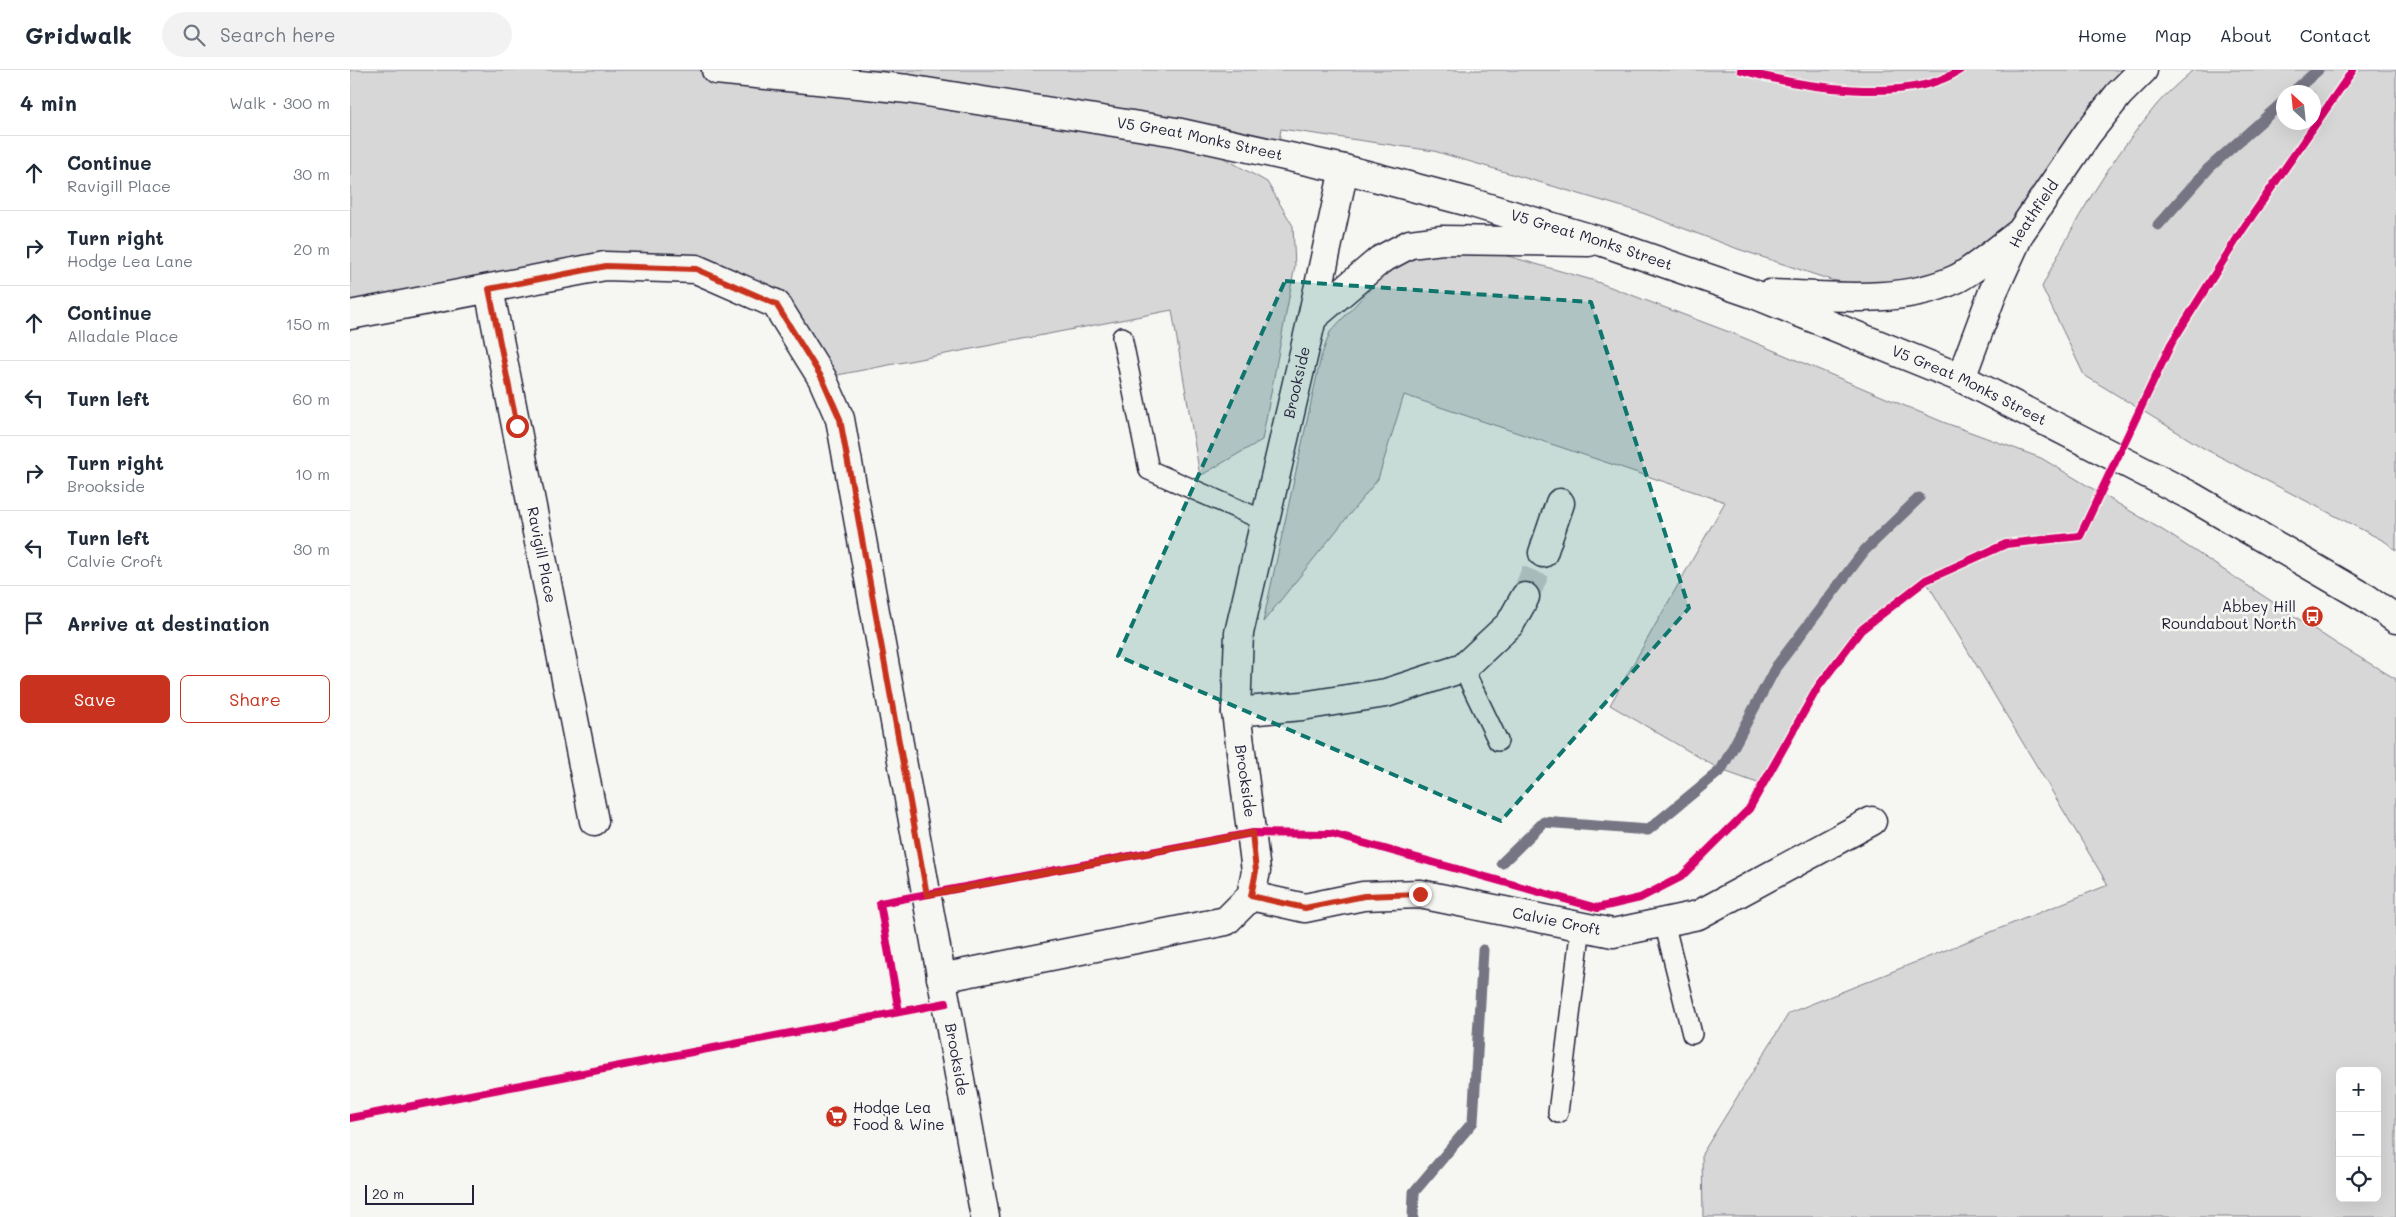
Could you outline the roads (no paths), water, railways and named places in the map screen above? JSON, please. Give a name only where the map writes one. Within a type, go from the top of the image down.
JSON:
[{"type":"street","name":"V5 Great Monks Street","points":[[716,70],[908,89],[1176,132],[1344,169],[1469,202],[1603,242],[1752,293],[1961,378],[2056,425],[2189,495],[2366,598],[2396,619]]},
{"type":"street","name":"Heathfield","points":[[1961,378],[1987,308],[2020,233],[2088,133],[2119,94],[2143,70]]},
{"type":"street","name":"Brookside","points":[[1251,896],[1256,871],[1236,712],[1239,633],[1312,318],[1344,169]]},
{"type":"street","points":[[1752,293],[1872,297],[1913,292],[1957,279],[2020,233]]},
{"type":"street","points":[[1312,318],[1380,260],[1410,244],[1442,240],[1603,242]]},
{"type":"street","name":"Brookside","points":[[350,315],[606,266],[696,269],[776,304],[822,378],[840,419],[985,1217]]},
{"type":"street","name":"Ravigill Place","points":[[489,289],[594,821]]},
{"type":"street","points":[[1543,553],[1560,503]]},
{"type":"street","points":[[1236,712],[1302,706],[1386,693],[1463,668],[1510,624],[1525,597]]},
{"type":"street","name":"Calvie Croft","points":[[1251,896],[1305,908],[1364,896],[1420,894],[1613,933],[1698,915],[1872,821]]},
{"type":"street","points":[[941,978],[1226,921],[1251,896]]},
{"type":"lane","points":[[1122,337],[1149,470],[1265,521]]},
{"type":"lane","points":[[1463,668],[1498,741]]},
{"type":"lane","points":[[1664,922],[1692,1034]]},
{"type":"lane","points":[[1558,1113],[1581,926]]},
{"type":"waterway","points":[[2301,85],[2318,70]]},
{"type":"waterway","points":[[2158,225],[2209,168],[2276,108]]},
{"type":"waterway","points":[[1502,863],[1544,822],[1648,830],[1721,770],[1776,667],[1865,550],[1919,498]]},
{"type":"waterway","points":[[1413,1217],[1414,1192],[1473,1122],[1483,950]]},
{"type":"tunnel","points":[[1525,597],[1543,553]]},
{"type":"place","name":"Abbey Hill Roundabout North","points":[[2312,616]]},
{"type":"place","name":"Hodge Lea Food & Wine","points":[[837,1117]]}]
